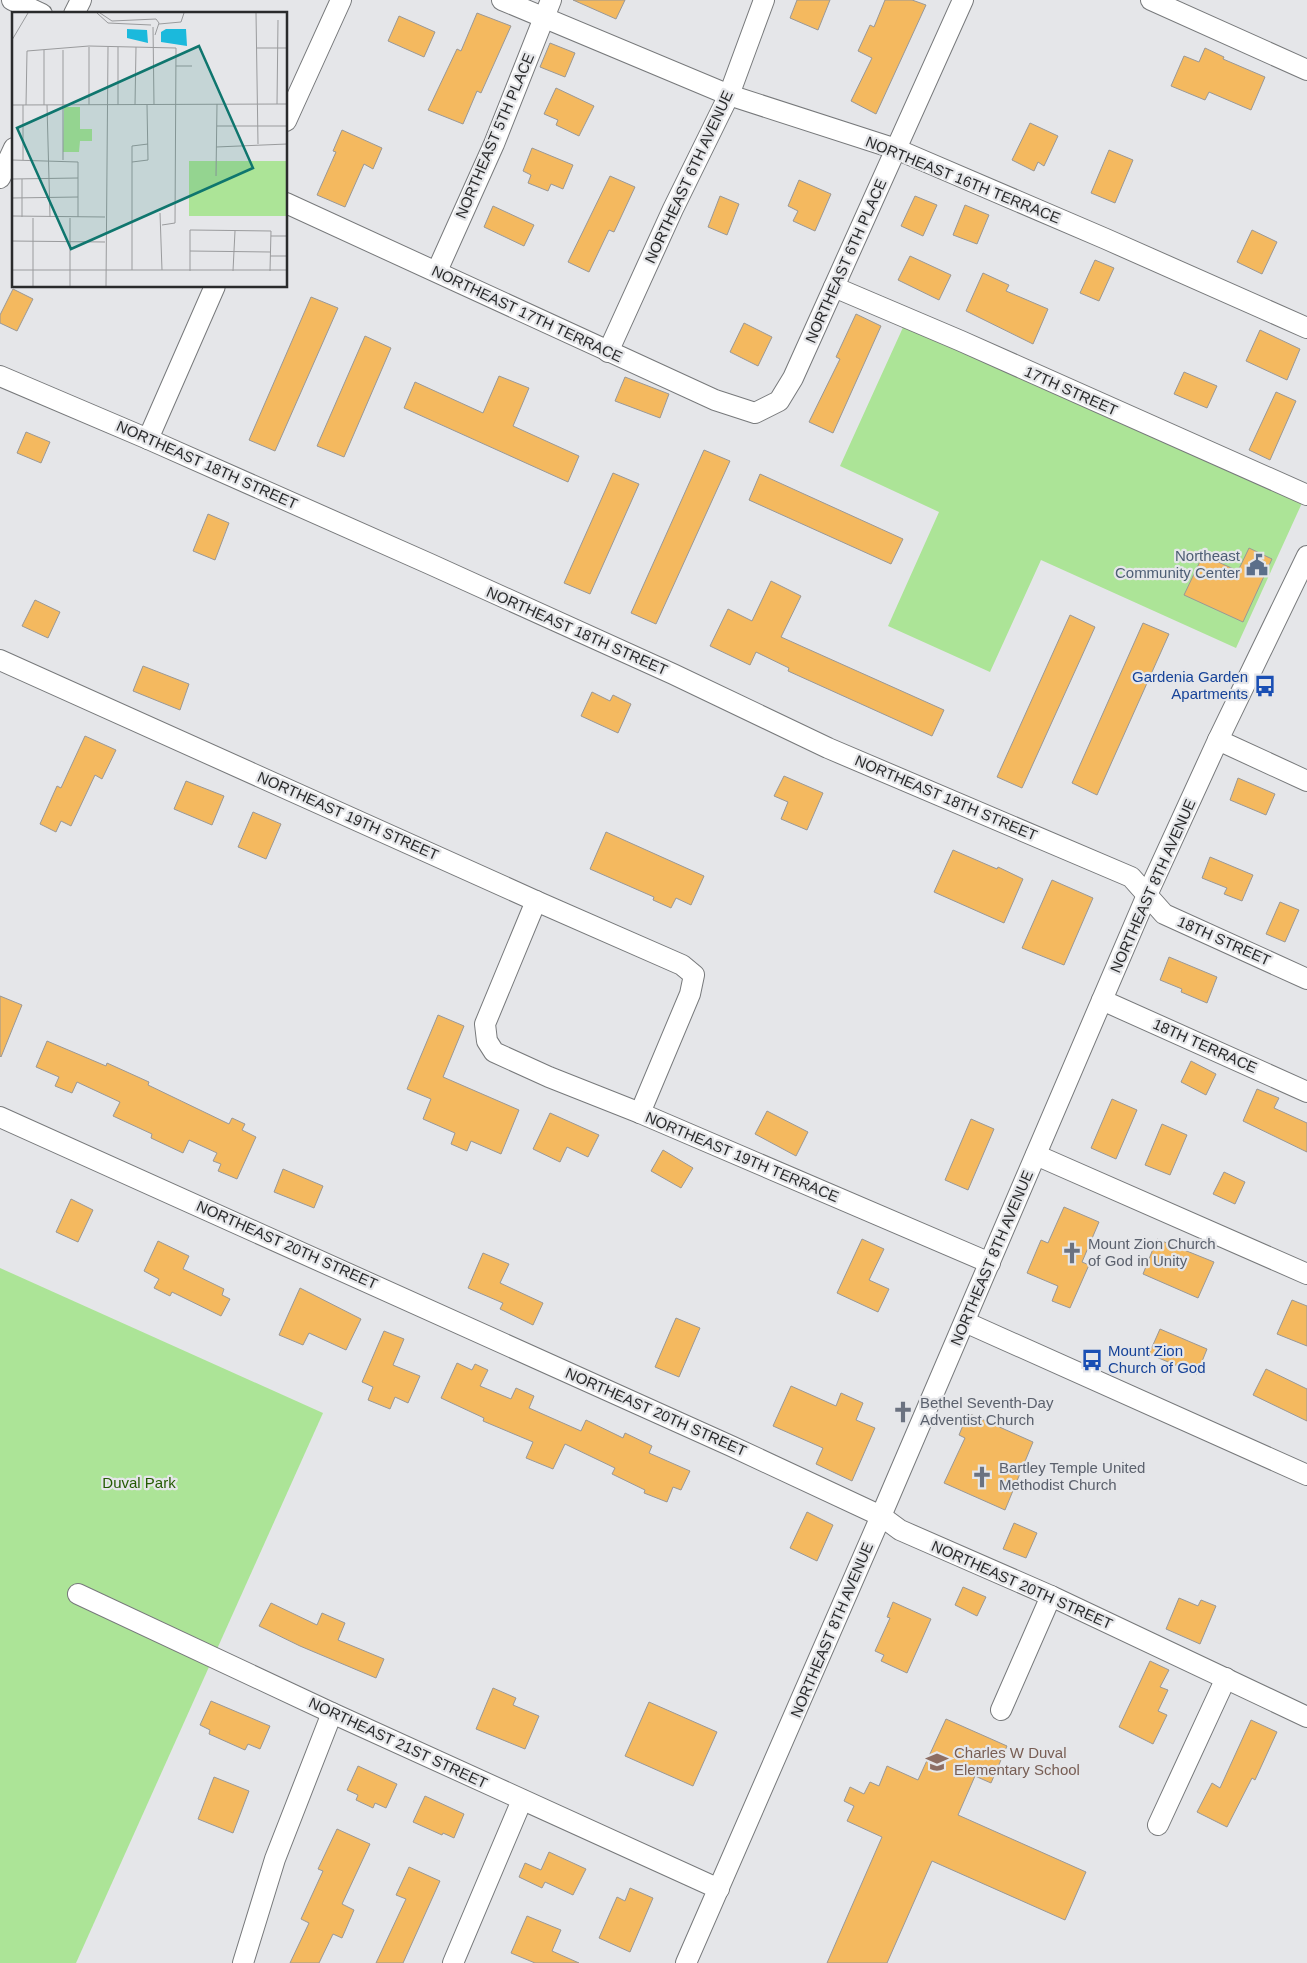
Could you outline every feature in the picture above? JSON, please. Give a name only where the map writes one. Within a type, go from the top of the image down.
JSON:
[{"type":"street","points":[[12,0],[38,12]]},
{"type":"street","points":[[75,12],[81,0]]},
{"type":"street","points":[[288,117],[341,0]]},
{"type":"street","name":"NORTHEAST 16TH TERRACE","points":[[502,0],[548,9],[729,95],[896,149],[1307,328]]},
{"type":"street","name":"NORTHEAST 6TH AVENUE","points":[[608,352],[673,209],[729,95],[764,0]]},
{"type":"street","name":"NORTHEAST 6TH PLACE","points":[[769,406],[779,401],[793,378],[963,0]]},
{"type":"street","points":[[1151,0],[1307,70]]},
{"type":"street","name":"NORTHEAST 5TH PLACE","points":[[436,271],[494,144],[548,9]]},
{"type":"street","points":[[0,178],[12,152]]},
{"type":"street","name":"NORTHEAST 17TH TERRACE","points":[[288,204],[715,400],[755,413],[769,406]]},
{"type":"street","name":"17TH STREET","points":[[834,287],[961,341],[1307,495]]},
{"type":"street","points":[[148,439],[213,288]]},
{"type":"street","name":"NORTHEAST 18TH STREET","points":[[0,376],[148,439],[655,666],[828,748],[1131,877],[1147,895]]},
{"type":"street","name":"NORTHEAST 8TH AVENUE","points":[[686,1963],[965,1322],[1147,895],[1218,740],[1307,556]]},
{"type":"street","name":"NORTHEAST 19TH STREET","points":[[0,660],[536,901],[682,964],[694,975],[690,994],[640,1113]]},
{"type":"street","points":[[1218,740],[1307,781]]},
{"type":"street","name":"18TH STREET","points":[[1147,895],[1164,914],[1307,979]]},
{"type":"street","name":"NORTHEAST 19TH TERRACE","points":[[536,901],[486,1024],[487,1041],[494,1052],[990,1263]]},
{"type":"street","name":"18TH TERRACE","points":[[1102,1000],[1307,1092]]},
{"type":"street","name":"NORTHEAST 20TH STREET","points":[[0,1117],[731,1446],[881,1516],[900,1530],[1050,1596],[1307,1717]]},
{"type":"street","points":[[1036,1155],[1307,1274]]},
{"type":"street","points":[[965,1322],[1307,1475]]},
{"type":"street","name":"NORTHEAST 21ST STREET","points":[[78,1594],[332,1713],[719,1889]]},
{"type":"street","points":[[1001,1710],[1050,1596]]},
{"type":"street","points":[[1158,1825],[1226,1678]]},
{"type":"street","points":[[243,1963],[275,1859],[332,1713]]},
{"type":"street","points":[[454,1963],[522,1800]]},
{"type":"green space","points":[[905,323],[1302,503],[1236,648],[1041,560],[990,672],[888,626],[939,512],[840,466]]},
{"type":"green space","name":"Duval Park","points":[[0,1268],[323,1413],[76,1963],[0,1963]]},
{"type":"building","points":[[573,0],[625,0],[616,19]]},
{"type":"building","points":[[797,0],[830,0],[818,30],[790,18]]},
{"type":"building","points":[[885,0],[912,0],[926,5],[876,114],[851,101],[872,58],[858,51],[870,25],[874,27]]},
{"type":"building","points":[[477,13],[511,26],[481,93],[477,91],[463,124],[428,110],[457,49],[461,51]]},
{"type":"building","points":[[399,16],[435,32],[424,57],[388,41]]},
{"type":"building","points":[[550,43],[575,53],[565,77],[540,67]]},
{"type":"building","points":[[1205,48],[1224,57],[1223,59],[1265,77],[1251,110],[1209,92],[1205,100],[1171,86],[1184,56],[1199,62]]},
{"type":"building","points":[[556,88],[594,106],[579,136],[556,125],[558,120],[544,114]]},
{"type":"building","points":[[1030,123],[1058,136],[1044,166],[1038,162],[1034,171],[1012,160]]},
{"type":"building","points":[[342,130],[382,148],[373,169],[364,164],[345,207],[317,195],[336,152],[333,151]]},
{"type":"building","points":[[532,148],[573,165],[563,189],[551,184],[548,191],[528,183],[531,175],[523,171]]},
{"type":"building","points":[[1109,150],[1133,160],[1115,203],[1091,193]]},
{"type":"building","points":[[610,176],[635,187],[614,232],[609,230],[589,272],[568,262]]},
{"type":"building","points":[[799,180],[831,194],[815,231],[793,221],[798,211],[788,206]]},
{"type":"building","points":[[720,196],[739,204],[727,235],[708,227]]},
{"type":"building","points":[[915,196],[937,205],[923,236],[901,226]]},
{"type":"building","points":[[965,205],[989,215],[977,244],[953,235]]},
{"type":"building","points":[[493,206],[534,225],[524,246],[484,227]]},
{"type":"building","points":[[1252,230],[1277,242],[1262,274],[1237,262]]},
{"type":"building","points":[[910,256],[951,275],[939,300],[898,280]]},
{"type":"building","points":[[1095,260],[1114,268],[1099,301],[1080,293]]},
{"type":"building","points":[[983,273],[1009,285],[1006,291],[1048,309],[1033,344],[966,311]]},
{"type":"building","points":[[13,289],[33,299],[17,331],[0,323],[0,315]]},
{"type":"building","points":[[311,297],[338,308],[275,451],[249,440]]},
{"type":"building","points":[[856,314],[881,326],[833,433],[809,422],[840,359],[836,357]]},
{"type":"building","points":[[744,323],[772,337],[758,366],[730,352]]},
{"type":"building","points":[[1260,330],[1300,349],[1287,380],[1246,361]]},
{"type":"building","points":[[365,336],[391,348],[344,457],[317,446]]},
{"type":"building","points":[[1184,372],[1217,386],[1207,408],[1174,394]]},
{"type":"building","points":[[499,376],[529,388],[513,426],[579,456],[568,482],[404,408],[415,382],[483,413]]},
{"type":"building","points":[[625,377],[669,394],[660,418],[615,401]]},
{"type":"building","points":[[1276,392],[1296,401],[1270,460],[1249,450]]},
{"type":"building","points":[[26,432],[50,442],[41,463],[17,453]]},
{"type":"building","points":[[704,450],[730,461],[656,624],[631,613]]},
{"type":"building","points":[[613,473],[639,484],[590,594],[564,583]]},
{"type":"building","points":[[760,474],[903,539],[891,564],[749,500]]},
{"type":"building","points":[[208,514],[229,523],[215,560],[193,551]]},
{"type":"building","points":[[1249,548],[1272,559],[1243,622],[1184,595],[1203,555],[1238,571]]},
{"type":"building","points":[[771,581],[801,596],[781,637],[944,710],[932,736],[788,671],[789,668],[756,652],[750,665],[710,646],[728,609],[752,621]]},
{"type":"building","points":[[35,600],[60,612],[48,638],[22,626]]},
{"type":"building","points":[[1070,615],[1095,627],[1022,788],[997,777]]},
{"type":"building","points":[[1143,623],[1169,634],[1097,795],[1072,783]]},
{"type":"building","points":[[143,666],[189,684],[180,710],[133,691]]},
{"type":"building","points":[[592,692],[610,701],[613,695],[631,704],[618,733],[581,716]]},
{"type":"building","points":[[85,736],[116,750],[102,779],[95,775],[71,826],[61,821],[56,832],[40,824],[57,786],[61,788]]},
{"type":"building","points":[[784,776],[823,793],[807,830],[781,819],[788,802],[774,796]]},
{"type":"building","points":[[1238,778],[1275,794],[1266,815],[1230,800]]},
{"type":"building","points":[[186,781],[224,796],[212,825],[174,809]]},
{"type":"building","points":[[253,812],[281,824],[266,859],[238,847]]},
{"type":"building","points":[[606,832],[704,876],[691,905],[676,898],[671,908],[653,900],[654,897],[590,869]]},
{"type":"building","points":[[953,850],[997,869],[998,867],[1023,879],[1004,923],[934,892]]},
{"type":"building","points":[[1210,857],[1253,875],[1242,901],[1224,894],[1227,888],[1202,878]]},
{"type":"building","points":[[1052,880],[1093,898],[1064,965],[1022,948]]},
{"type":"building","points":[[1280,902],[1299,910],[1285,942],[1266,934]]},
{"type":"building","points":[[1169,957],[1217,977],[1207,1003],[1181,992],[1182,989],[1160,980]]},
{"type":"building","points":[[0,996],[22,1005],[1,1057],[0,1056]]},
{"type":"building","points":[[438,1015],[464,1026],[443,1077],[519,1110],[501,1154],[471,1141],[467,1151],[451,1144],[455,1133],[423,1119],[431,1099],[407,1089]]},
{"type":"building","points":[[47,1041],[106,1066],[107,1063],[149,1082],[148,1085],[229,1124],[232,1118],[245,1124],[242,1130],[256,1137],[237,1179],[218,1171],[221,1164],[213,1161],[217,1153],[189,1140],[183,1153],[151,1138],[152,1134],[113,1116],[120,1102],[77,1082],[72,1093],[55,1086],[59,1077],[36,1067]]},
{"type":"building","points":[[1191,1061],[1216,1074],[1206,1095],[1181,1082]]},
{"type":"building","points":[[1257,1089],[1279,1098],[1274,1108],[1307,1123],[1307,1152],[1243,1121]]},
{"type":"building","points":[[1112,1099],[1137,1110],[1116,1159],[1091,1148]]},
{"type":"building","points":[[767,1111],[808,1132],[796,1156],[755,1134]]},
{"type":"building","points":[[550,1113],[599,1135],[588,1157],[567,1147],[560,1162],[533,1149]]},
{"type":"building","points":[[971,1119],[994,1129],[968,1190],[945,1180]]},
{"type":"building","points":[[1162,1124],[1187,1135],[1170,1175],[1145,1165]]},
{"type":"building","points":[[663,1150],[693,1168],[681,1188],[651,1171]]},
{"type":"building","points":[[283,1169],[323,1186],[314,1208],[274,1192]]},
{"type":"building","points":[[1224,1172],[1245,1182],[1235,1204],[1213,1194]]},
{"type":"building","points":[[71,1199],[93,1210],[78,1242],[56,1232]]},
{"type":"building","points":[[1064,1207],[1099,1222],[1082,1262],[1089,1265],[1070,1308],[1052,1301],[1058,1286],[1027,1273],[1041,1240],[1048,1243]]},
{"type":"building","points":[[862,1239],[884,1249],[869,1280],[889,1289],[878,1312],[837,1293]]},
{"type":"building","points":[[1157,1239],[1214,1262],[1198,1298],[1143,1274]]},
{"type":"building","points":[[158,1241],[189,1256],[183,1269],[224,1289],[222,1295],[230,1299],[221,1316],[172,1292],[170,1296],[154,1288],[159,1279],[144,1271]]},
{"type":"building","points":[[483,1253],[509,1264],[500,1283],[543,1303],[533,1325],[500,1309],[503,1303],[468,1288]]},
{"type":"building","points":[[300,1288],[361,1319],[346,1350],[309,1333],[303,1345],[279,1335]]},
{"type":"building","points":[[1292,1300],[1307,1306],[1307,1346],[1277,1334]]},
{"type":"building","points":[[676,1318],[700,1328],[679,1377],[655,1367]]},
{"type":"building","points":[[1160,1329],[1207,1349],[1197,1374],[1149,1354]]},
{"type":"building","points":[[384,1331],[404,1339],[393,1365],[420,1376],[408,1403],[395,1397],[390,1409],[368,1400],[373,1387],[362,1382]]},
{"type":"building","points":[[457,1363],[472,1370],[475,1364],[488,1370],[480,1386],[511,1399],[516,1388],[534,1396],[529,1408],[581,1431],[586,1420],[623,1438],[625,1433],[652,1446],[649,1453],[690,1471],[681,1490],[673,1487],[667,1502],[644,1493],[645,1490],[612,1474],[615,1468],[565,1444],[553,1469],[526,1458],[533,1442],[483,1421],[484,1418],[441,1398]]},
{"type":"building","points":[[1266,1369],[1307,1389],[1307,1421],[1253,1395]]},
{"type":"building","points":[[791,1386],[836,1406],[841,1393],[863,1403],[856,1420],[875,1428],[852,1481],[816,1464],[823,1448],[773,1426]]},
{"type":"building","points":[[968,1413],[1033,1442],[1005,1510],[944,1483],[965,1438],[959,1435]]},
{"type":"building","points":[[807,1512],[833,1525],[817,1561],[790,1548]]},
{"type":"building","points":[[1014,1523],[1037,1533],[1026,1558],[1003,1549]]},
{"type":"building","points":[[963,1587],[986,1597],[977,1616],[955,1605]]},
{"type":"building","points":[[1179,1598],[1198,1606],[1201,1600],[1216,1606],[1200,1644],[1166,1629]]},
{"type":"building","points":[[893,1602],[931,1619],[907,1673],[881,1661],[884,1655],[875,1651],[890,1618],[887,1617]]},
{"type":"building","points":[[271,1603],[317,1625],[322,1613],[345,1623],[338,1640],[384,1659],[376,1678],[300,1646],[259,1626]]},
{"type":"building","points":[[1150,1661],[1169,1670],[1160,1687],[1168,1690],[1158,1711],[1167,1715],[1153,1744],[1119,1727]]},
{"type":"building","points":[[493,1688],[516,1698],[513,1705],[539,1716],[525,1749],[476,1729]]},
{"type":"building","points":[[211,1701],[270,1726],[260,1749],[248,1744],[245,1750],[209,1734],[210,1730],[200,1725]]},
{"type":"building","points":[[649,1702],[717,1732],[693,1786],[625,1756]]},
{"type":"building","points":[[946,1719],[1007,1746],[991,1783],[975,1776],[958,1815],[1086,1872],[1065,1920],[932,1861],[887,1963],[827,1963],[882,1837],[847,1821],[854,1806],[844,1801],[850,1787],[864,1794],[870,1782],[879,1786],[887,1766],[918,1780]]},
{"type":"building","points":[[1251,1720],[1277,1732],[1255,1780],[1252,1778],[1227,1827],[1197,1812],[1212,1783],[1220,1788]]},
{"type":"building","points":[[358,1766],[397,1784],[386,1808],[375,1803],[373,1808],[356,1800],[358,1795],[347,1790]]},
{"type":"building","points":[[214,1777],[249,1791],[233,1833],[198,1819]]},
{"type":"building","points":[[425,1796],[464,1814],[454,1838],[443,1833],[442,1835],[413,1822]]},
{"type":"building","points":[[337,1829],[370,1844],[342,1904],[354,1910],[342,1938],[333,1934],[319,1963],[290,1963],[309,1923],[301,1919],[323,1871],[318,1869]]},
{"type":"building","points":[[549,1852],[586,1869],[573,1895],[545,1882],[542,1888],[519,1877],[525,1863],[541,1870]]},
{"type":"building","points":[[409,1867],[440,1881],[403,1963],[376,1963],[406,1899],[396,1895]]},
{"type":"building","points":[[630,1888],[653,1898],[630,1952],[599,1938],[617,1897],[625,1901]]},
{"type":"building","points":[[527,1916],[561,1930],[552,1951],[579,1963],[535,1963],[511,1953]]},
{"type":"place","name":"Northeast Community Center","points":[[1257,565]]},
{"type":"place","name":"Gardenia Garden Apartments","points":[[1265,686]]},
{"type":"place","name":"Mount Zion Church of God in Unity","points":[[1072,1253]]},
{"type":"place","name":"Mount Zion Church of God","points":[[1092,1360]]},
{"type":"place","name":"Bethel Seventh-Day Adventist Church","points":[[903,1412]]},
{"type":"place","name":"Bartley Temple United Methodist Church","points":[[982,1477]]},
{"type":"place","name":"Charles W Duval Elementary School","points":[[937,1762]]}]
